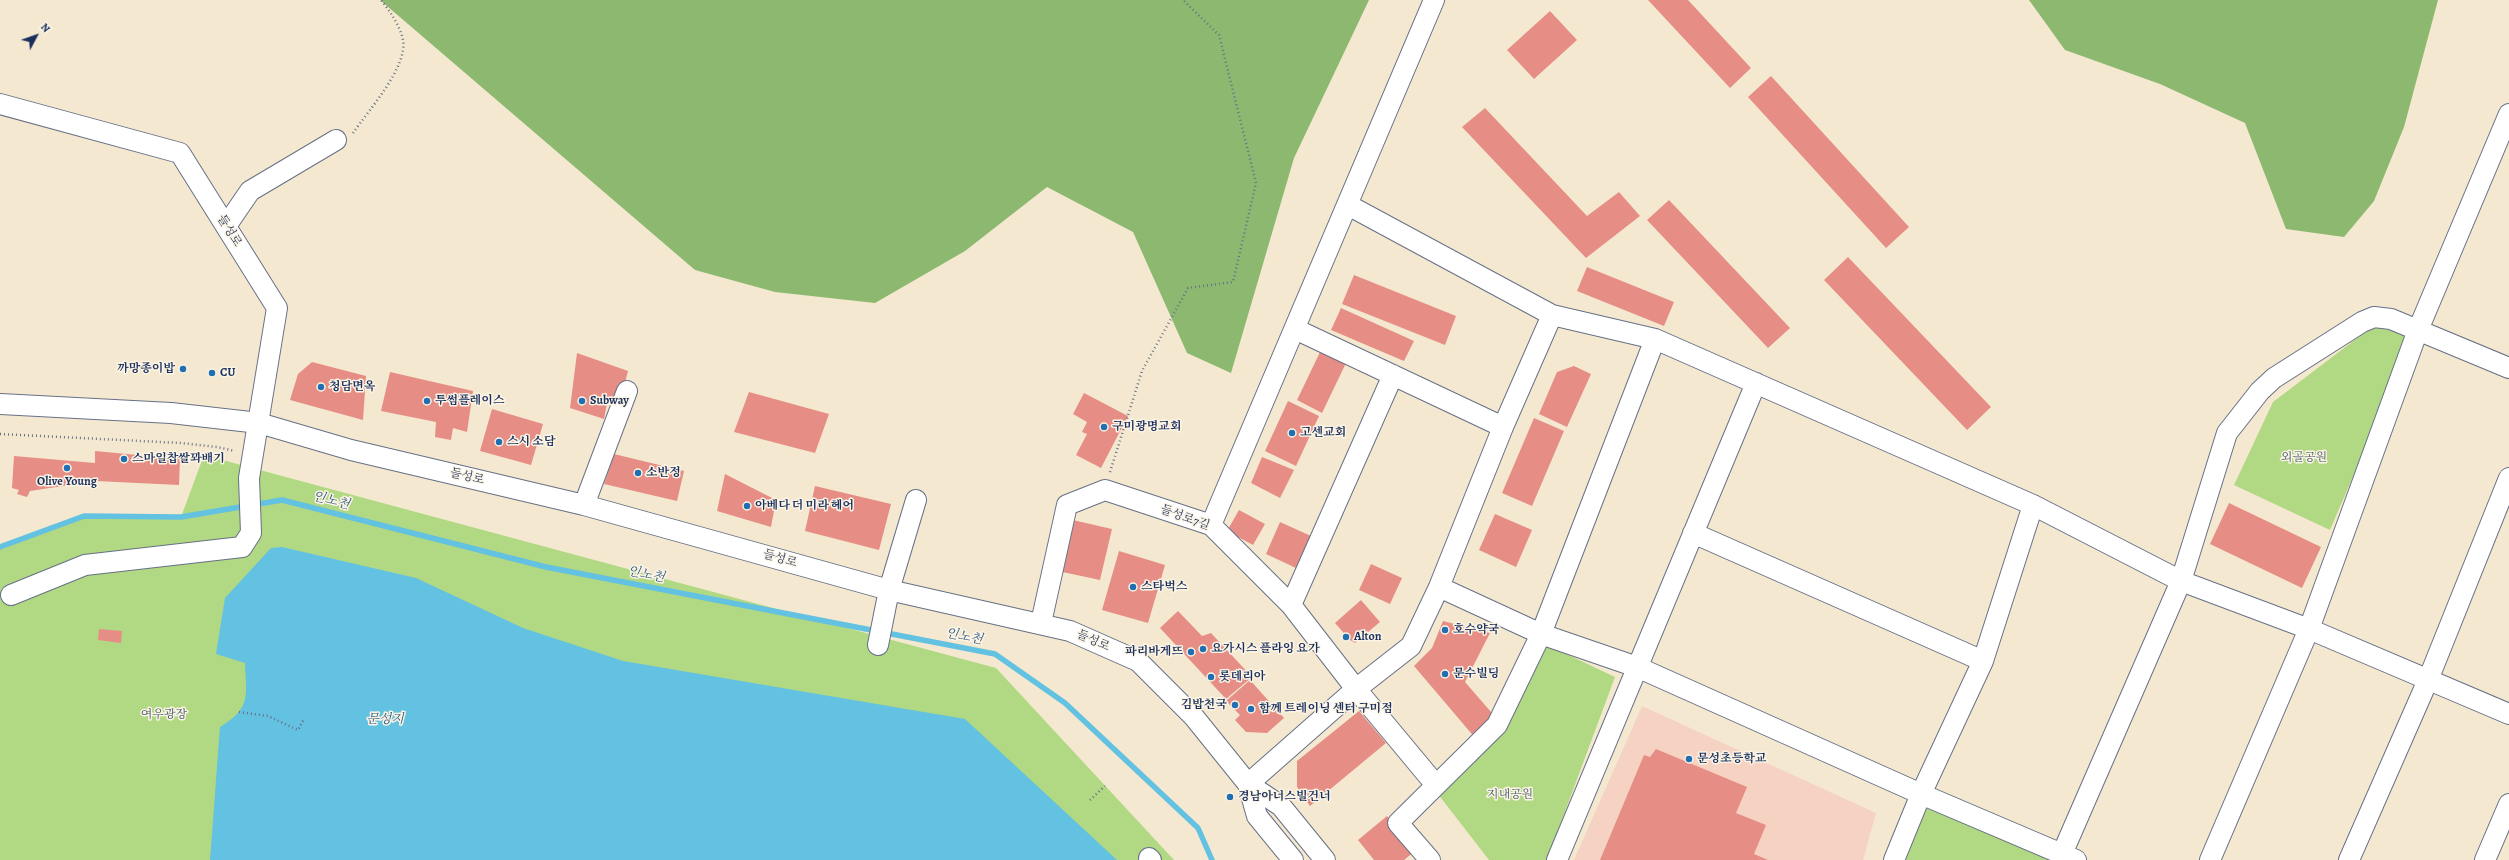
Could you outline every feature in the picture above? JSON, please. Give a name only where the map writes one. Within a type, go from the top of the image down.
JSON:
[{"type":"street","points":[[1211,525],[1434,0]]},
{"type":"street","name":"들성로","points":[[0,104],[68,121],[180,153],[277,308],[259,423]]},
{"type":"street","points":[[2210,860],[2309,629],[2418,330],[2509,114]]},
{"type":"street","points":[[226,226],[250,191],[336,140]]},
{"type":"street","points":[[1348,205],[1552,315],[1655,339],[2033,504],[2182,580],[2309,629],[2509,714]]},
{"type":"street","points":[[1248,784],[1356,689],[1411,646],[1439,587],[1503,427],[1552,315]]},
{"type":"street","points":[[1439,587],[1541,634],[1637,667],[1921,794],[2069,857],[2182,580],[2227,433],[2260,391],[2274,378],[2362,322],[2374,318],[2391,319],[2509,368]]},
{"type":"street","points":[[1295,329],[1503,427]]},
{"type":"street","points":[[1430,860],[1398,823],[1436,784],[1497,726],[1541,634],[1655,339]]},
{"type":"street","points":[[1291,605],[1393,375]]},
{"type":"street","points":[[1557,860],[1756,383]]},
{"type":"street","points":[[584,505],[627,391]]},
{"type":"street","name":"들성로","points":[[0,404],[170,413],[259,423],[351,450],[584,505],[889,590],[1041,623],[1070,631],[1138,661],[1194,717],[1248,784],[1281,806],[1326,860]]},
{"type":"street","points":[[11,594],[85,565],[242,547],[250,533],[249,478],[259,423]]},
{"type":"street","points":[[2349,860],[2428,680],[2509,478]]},
{"type":"street","points":[[1041,623],[1067,505],[1105,490]]},
{"type":"street","name":"들성로7길","points":[[1105,490],[1211,525],[1291,605],[1356,689],[1436,784]]},
{"type":"street","points":[[878,645],[889,590],[916,500]]},
{"type":"street","points":[[1894,860],[1921,794],[1983,661],[2033,504]]},
{"type":"street","points":[[1693,532],[1983,661]]},
{"type":"street","name":"들성로","points":[[1248,784],[1257,816],[1293,860]]},
{"type":"street","points":[[2485,860],[2503,831],[2509,804]]},
{"type":"path","points":[[336,140],[349,139],[399,67],[403,41],[392,14],[381,0]]},
{"type":"path","points":[[1105,490],[1142,371],[1188,288],[1233,282],[1256,183],[1219,35],[1183,0]]},
{"type":"path","points":[[0,434],[181,443],[219,447]]},
{"type":"path","points":[[239,712],[268,716],[298,730],[304,718]]},
{"type":"path","points":[[1090,800],[1105,786]]},
{"type":"shaded area","name":"문성초등학교","points":[[1642,706],[1876,813],[1863,860],[1574,860]]},
{"type":"green space","points":[[380,0],[1369,0],[1294,158],[1231,373],[1187,353],[1133,232],[1047,187],[965,251],[875,303],[775,292],[695,270]]},
{"type":"green space","points":[[2029,0],[2438,0],[2404,127],[2374,201],[2344,237],[2286,229],[2245,123],[2160,84],[2065,50]]},
{"type":"green space","name":"외골공원","points":[[2377,323],[2412,339],[2330,530],[2234,485],[2273,402]]},
{"type":"green space","name":"여우광장","points":[[204,455],[996,668],[1174,860],[0,860],[0,547],[84,516],[181,517]]},
{"type":"green space","name":"지내공원","points":[[1539,641],[1615,677],[1547,860],[1489,860],[1434,789],[1499,727]]},
{"type":"green space","points":[[1921,794],[2057,860],[1896,860]]},
{"type":"water","name":"문성지","points":[[282,547],[416,578],[523,628],[623,661],[965,719],[1117,860],[210,860],[220,727],[238,713],[245,700],[246,692],[245,663],[216,654],[225,598],[271,548]]},
{"type":"building","points":[[1648,0],[1688,0],[1751,68],[1730,88]]},
{"type":"building","points":[[1550,11],[1577,40],[1534,79],[1507,50]]},
{"type":"building","points":[[1771,76],[1909,227],[1886,248],[1748,97]]},
{"type":"building","points":[[1485,108],[1587,216],[1619,192],[1640,216],[1586,258],[1462,127]]},
{"type":"building","points":[[1669,200],[1790,328],[1768,348],[1647,220]]},
{"type":"building","points":[[1848,257],[1991,407],[1967,430],[1824,280]]},
{"type":"building","points":[[1587,267],[1674,302],[1664,326],[1577,291]]},
{"type":"building","points":[[1354,275],[1456,316],[1445,345],[1342,304]]},
{"type":"building","points":[[1341,308],[1414,341],[1404,361],[1331,330]]},
{"type":"building","points":[[1321,350],[1346,363],[1322,413],[1297,400]]},
{"type":"building","points":[[577,353],[628,371],[619,406],[607,403],[604,419],[570,408]]},
{"type":"building","points":[[312,362],[366,376],[363,420],[290,400],[298,374]]},
{"type":"building","points":[[1574,366],[1591,374],[1567,427],[1539,414],[1557,372]]},
{"type":"building","name":"투썸플레이스","points":[[390,372],[473,391],[467,432],[453,428],[451,440],[435,437],[436,422],[381,411]]},
{"type":"building","points":[[749,392],[829,414],[815,453],[734,432]]},
{"type":"building","name":"구미광명교회","points":[[1084,393],[1128,416],[1101,468],[1076,455],[1087,434],[1082,432],[1087,422],[1073,414]]},
{"type":"building","name":"고센교회","points":[[1288,401],[1319,416],[1296,466],[1265,451]]},
{"type":"building","points":[[492,409],[543,424],[531,465],[480,451]]},
{"type":"building","points":[[1534,418],[1564,431],[1532,506],[1502,493]]},
{"type":"building","points":[[95,451],[180,459],[179,485],[96,481],[30,491],[27,497],[17,494],[19,490],[12,488],[14,456],[95,463]]},
{"type":"building","points":[[614,454],[684,471],[677,501],[604,484]]},
{"type":"building","points":[[1262,457],[1294,470],[1280,498],[1251,483]]},
{"type":"building","name":"아베다 더 미라 헤어","points":[[725,474],[776,500],[771,527],[717,511]]},
{"type":"building","points":[[815,486],[891,504],[879,550],[805,531]]},
{"type":"building","points":[[2229,503],[2321,547],[2302,588],[2210,544]]},
{"type":"building","points":[[1239,510],[1265,524],[1253,545],[1227,531]]},
{"type":"building","points":[[1495,514],[1532,530],[1516,567],[1479,550]]},
{"type":"building","points":[[1064,518],[1112,529],[1100,580],[1053,570]]},
{"type":"building","points":[[1280,522],[1311,536],[1296,568],[1266,554]]},
{"type":"building","name":"스타벅스","points":[[1119,551],[1165,565],[1148,623],[1102,610]]},
{"type":"building","points":[[1371,564],[1402,578],[1390,604],[1359,590]]},
{"type":"building","points":[[1361,600],[1380,622],[1355,643],[1350,640],[1335,623]]},
{"type":"building","points":[[1178,611],[1202,636],[1211,633],[1252,677],[1226,699],[1160,628]]},
{"type":"building","name":"문수빌딩","points":[[1443,621],[1490,633],[1465,682],[1498,720],[1476,739],[1414,666],[1432,648]]},
{"type":"building","points":[[99,629],[122,631],[121,643],[98,640]]},
{"type":"building","points":[[1250,680],[1284,718],[1267,733],[1246,732],[1235,720],[1240,715],[1226,701]]},
{"type":"building","points":[[1359,711],[1386,743],[1310,806],[1297,787],[1297,761]]},
{"type":"building","points":[[1656,749],[1747,787],[1736,813],[1766,825],[1754,854],[1768,860],[1600,860],[1644,755],[1650,757]]},
{"type":"building","points":[[1387,816],[1415,851],[1404,860],[1374,860],[1358,840]]},
{"type":"waterway","name":"인노천","points":[[0,547],[84,516],[181,517],[282,500],[546,567],[995,654],[1065,703],[1198,828],[1212,860]]},
{"type":"place","name":"까망종이밥","points":[[183,369]]},
{"type":"place","name":"CU","points":[[212,373]]},
{"type":"place","name":"청담면옥","points":[[321,387]]},
{"type":"place","name":"투썸플레이스","points":[[427,401]]},
{"type":"place","name":"Subway","points":[[582,401]]},
{"type":"place","name":"구미광명교회","points":[[1104,427]]},
{"type":"place","name":"고센교회","points":[[1292,433]]},
{"type":"place","name":"스시 소담","points":[[499,442]]},
{"type":"place","name":"스마일찹쌀꽈배기","points":[[124,459]]},
{"type":"place","name":"Olive Young","points":[[67,468]]},
{"type":"place","name":"소반정","points":[[638,473]]},
{"type":"place","name":"아베다 더 미라 헤어","points":[[747,506]]},
{"type":"place","name":"스타벅스","points":[[1133,587]]},
{"type":"place","name":"호수약국","points":[[1445,630]]},
{"type":"place","name":"Alton","points":[[1346,637]]},
{"type":"place","name":"요가시스 플라잉 요가","points":[[1203,649]]},
{"type":"place","name":"파리바게뜨","points":[[1191,652]]},
{"type":"place","name":"문수빌딩","points":[[1445,674]]},
{"type":"place","name":"롯데리아","points":[[1211,677]]},
{"type":"place","name":"김밥천국","points":[[1235,705]]},
{"type":"place","name":"함께 트레이닝 센터 구미점","points":[[1251,709]]},
{"type":"place","name":"문성초등학교","points":[[1689,759]]},
{"type":"place","name":"경남아너스빌건너","points":[[1230,797]]}]
